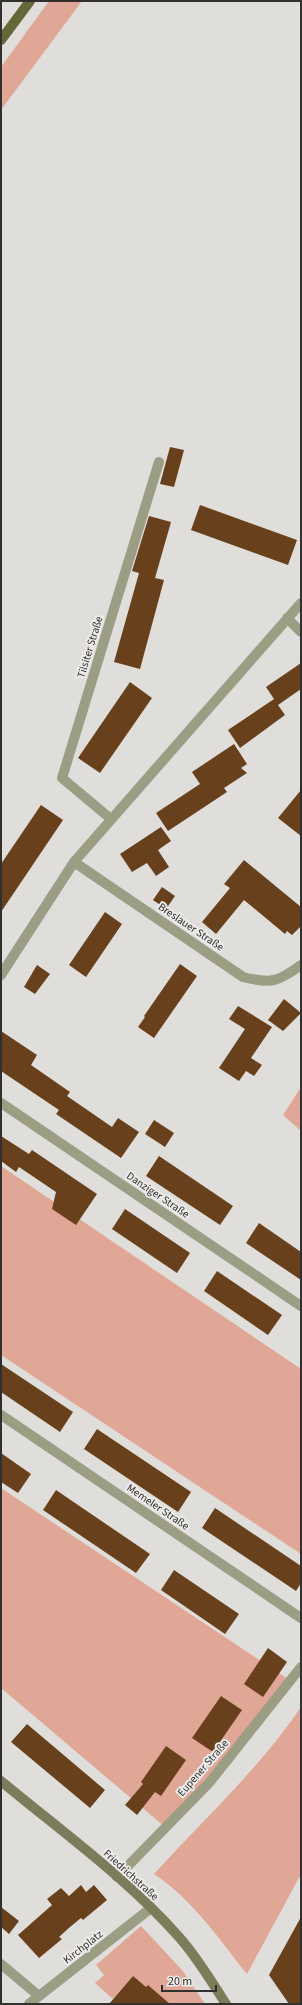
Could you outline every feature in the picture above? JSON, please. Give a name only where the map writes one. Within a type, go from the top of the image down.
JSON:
[{"type":"main road","points":[[1,40],[30,1]]},
{"type":"street","name":"Tilsiter Straße","points":[[111,819],[62,778],[159,462]]},
{"type":"street","points":[[1,975],[74,862],[301,603]]},
{"type":"street","points":[[287,618],[301,632]]},
{"type":"street","name":"Breslauer Straße","points":[[74,862],[243,977],[264,982],[282,978],[301,964]]},
{"type":"street","name":"Danziger Straße","points":[[1,1104],[301,1306]]},
{"type":"street","name":"Memeler Straße","points":[[1,1416],[301,1618]]},
{"type":"street","name":"Eupener Straße","points":[[117,1877],[209,1783],[301,1667]]},
{"type":"street","name":"Friedrichstraße","points":[[1,1781],[117,1877],[151,1908],[203,1968],[226,2004]]},
{"type":"street","name":"Kirchplatz","points":[[29,2004],[151,1908]]},
{"type":"street","points":[[1,1964],[39,1996]]},
{"type":"shaded area","points":[[49,1],[82,1],[1,110],[1,67]]},
{"type":"shaded area","points":[[301,1087],[301,1131],[283,1115]]},
{"type":"shaded area","points":[[1,1166],[301,1369],[301,1554],[1,1355]]},
{"type":"shaded area","points":[[1,1488],[291,1681],[165,1827],[1,1688]]},
{"type":"shaded area","points":[[301,1707],[301,1874],[247,1974],[193,1907],[168,1884],[154,1874],[249,1773],[285,1730]]},
{"type":"shaded area","points":[[141,1926],[182,1970],[205,2004],[162,2004],[165,2000],[148,1985],[144,1990],[133,1976],[113,1999],[95,1983],[104,1975],[96,1965]]},
{"type":"building","points":[[170,447],[184,450],[174,487],[160,484]]},
{"type":"building","points":[[200,505],[297,540],[288,565],[191,530]]},
{"type":"building","points":[[149,516],[171,522],[155,578],[164,580],[140,669],[114,662],[139,573],[132,571]]},
{"type":"building","points":[[301,663],[301,689],[278,705],[285,715],[240,748],[228,730],[274,699],[266,687]]},
{"type":"building","points":[[130,682],[152,698],[100,773],[78,758]]},
{"type":"building","points":[[234,744],[247,764],[241,768],[247,773],[224,788],[227,792],[168,831],[156,813],[200,784],[192,772]]},
{"type":"building","points":[[301,790],[301,836],[278,818]]},
{"type":"building","points":[[41,805],[63,820],[1,912],[1,864]]},
{"type":"building","points":[[161,827],[171,841],[158,850],[169,867],[156,876],[147,863],[132,872],[120,854]]},
{"type":"building","points":[[244,860],[301,907],[301,926],[292,935],[287,931],[285,934],[244,900],[216,934],[202,922],[230,888],[224,884]]},
{"type":"building","points":[[162,887],[175,896],[166,909],[153,900]]},
{"type":"building","points":[[105,912],[122,924],[86,977],[69,965]]},
{"type":"building","points":[[180,964],[197,976],[154,1038],[138,1027]]},
{"type":"building","points":[[37,965],[50,974],[35,994],[24,987]]},
{"type":"building","points":[[284,999],[301,1013],[283,1031],[268,1020]]},
{"type":"building","points":[[238,1006],[272,1027],[251,1058],[262,1065],[254,1076],[246,1071],[239,1081],[219,1068],[245,1029],[229,1019]]},
{"type":"building","points":[[1,1031],[37,1055],[31,1065],[70,1092],[67,1096],[112,1127],[118,1118],[139,1132],[121,1158],[56,1114],[59,1110],[1,1071]]},
{"type":"building","points":[[154,1120],[174,1133],[165,1147],[145,1134]]},
{"type":"building","points":[[1,1136],[29,1154],[32,1150],[97,1194],[76,1225],[52,1209],[56,1192],[19,1167],[16,1172],[1,1161]]},
{"type":"building","points":[[159,1156],[233,1206],[220,1225],[146,1176]]},
{"type":"building","points":[[125,1209],[190,1253],[177,1273],[112,1229]]},
{"type":"building","points":[[259,1223],[301,1252],[301,1280],[246,1243]]},
{"type":"building","points":[[217,1271],[282,1315],[268,1335],[204,1291]]},
{"type":"building","points":[[1,1364],[73,1412],[60,1432],[1,1392]]},
{"type":"building","points":[[97,1429],[191,1492],[178,1512],[84,1449]]},
{"type":"building","points":[[1,1453],[31,1474],[18,1493],[1,1482]]},
{"type":"building","points":[[56,1490],[150,1554],[136,1573],[43,1510]]},
{"type":"building","points":[[215,1508],[301,1566],[301,1583],[296,1591],[202,1528]]},
{"type":"building","points":[[174,1570],[239,1614],[225,1634],[161,1590]]},
{"type":"building","points":[[268,1648],[287,1662],[263,1697],[244,1684]]},
{"type":"building","points":[[221,1696],[242,1710],[213,1752],[192,1738]]},
{"type":"building","points":[[27,1724],[105,1790],[90,1808],[11,1742]]},
{"type":"building","points":[[166,1746],[186,1760],[161,1796],[155,1792],[137,1815],[125,1805],[143,1784],[141,1782]]},
{"type":"building","points":[[81,1885],[86,1892],[94,1885],[107,1900],[83,1920],[81,1918],[70,1927],[59,1937],[62,1939],[39,1958],[18,1935],[52,1905],[47,1899],[61,1888],[69,1896]]},
{"type":"building","points":[[1,1907],[19,1921],[9,1934],[1,1927]]},
{"type":"building","points":[[301,1917],[301,2004],[289,2004],[269,1975]]},
{"type":"building","points":[[133,1976],[146,1987],[148,1985],[170,2004],[109,2004]]}]
